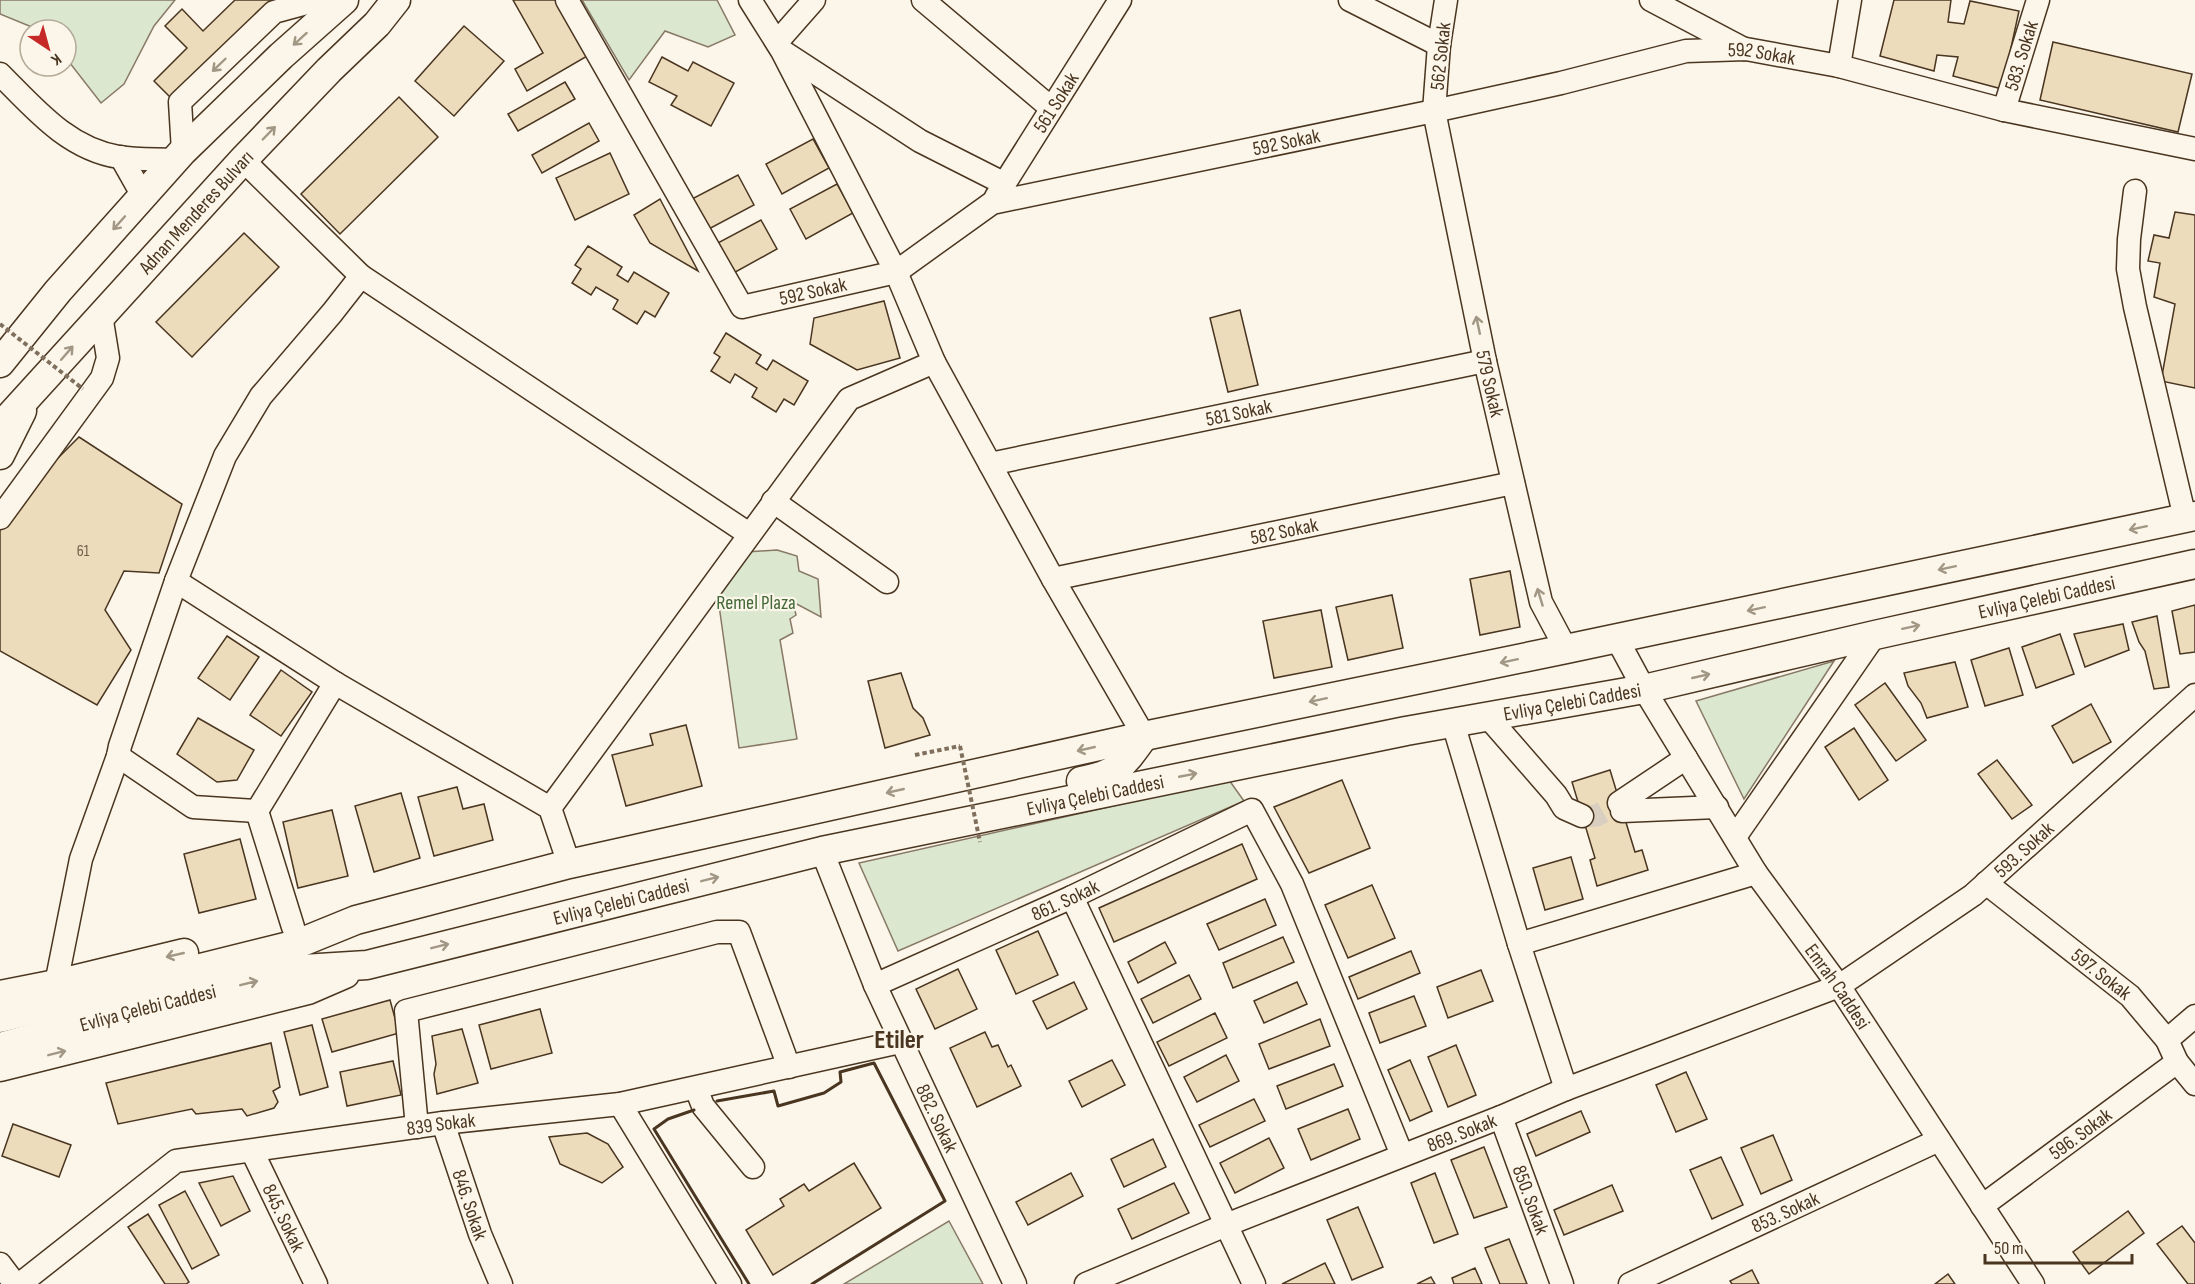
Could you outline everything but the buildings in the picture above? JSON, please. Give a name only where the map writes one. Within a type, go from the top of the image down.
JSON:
[{"type":"main road","points":[[0,363],[58,291],[179,155],[281,56],[344,0]]},
{"type":"main road","name":"Adnan Menderes Bulvarı","points":[[0,427],[243,160],[329,70],[377,24],[396,0]]},
{"type":"main road","points":[[0,455],[28,398]]},
{"type":"main road","points":[[1617,639],[2190,517]]},
{"type":"main road","name":"Evliya Çelebi Caddesi","points":[[0,1047],[130,1011],[303,969],[367,964],[822,851],[1326,747],[1644,689],[2195,564]]},
{"type":"main road","name":"Evliya Çelebi Caddesi","points":[[0,1018],[297,944],[356,920],[569,864],[1144,736],[1617,639]]},
{"type":"main road","points":[[822,851],[959,804],[1088,780],[1114,771],[1123,765],[1144,736]]},
{"type":"main road","points":[[0,994],[56,984],[293,927],[356,920]]},
{"type":"main road","points":[[0,1067],[308,990],[367,964]]},
{"type":"street","points":[[0,74],[57,130],[74,141],[121,157],[179,155],[180,102],[274,12],[318,0]]},
{"type":"street","points":[[377,24],[406,0]]},
{"type":"street","name":"592 Sokak","points":[[567,0],[742,307],[896,272],[992,203],[1434,111],[1561,83],[1686,51],[1746,49],[1839,66],[2004,110],[2194,143]]},
{"type":"street","points":[[750,0],[779,47],[896,272],[934,362],[1053,579],[1144,736]]},
{"type":"street","points":[[779,47],[814,0]]},
{"type":"street","points":[[923,0],[1051,108]]},
{"type":"street","name":"561 Sokak","points":[[992,203],[1120,0]]},
{"type":"street","points":[[1350,0],[1439,45]]},
{"type":"street","name":"562 Sokak","points":[[1434,111],[1439,45],[1446,0]]},
{"type":"street","points":[[1651,0],[1746,49]]},
{"type":"street","points":[[1839,66],[1850,0]]},
{"type":"street","name":"583. Sokak","points":[[2004,110],[2038,0]]},
{"type":"street","points":[[779,47],[920,141],[1005,184]]},
{"type":"street","name":"579 Sokak","points":[[1434,111],[1485,361],[1541,602],[1566,649]]},
{"type":"street","points":[[121,157],[143,196]]},
{"type":"street","points":[[243,160],[362,276],[749,534]]},
{"type":"street","points":[[2135,191],[2128,268],[2135,307],[2190,517]]},
{"type":"street","points":[[56,984],[81,859],[176,581],[225,456],[261,396],[362,276]]},
{"type":"street","points":[[0,518],[102,378],[108,358],[101,315]]},
{"type":"street","name":"581 Sokak","points":[[990,464],[1485,361]]},
{"type":"street","points":[[550,808],[849,399],[934,362]]},
{"type":"street","name":"582 Sokak","points":[[1053,579],[1513,483]]},
{"type":"street","points":[[773,501],[887,582]]},
{"type":"street","points":[[176,581],[335,683],[550,808],[569,864]]},
{"type":"street","points":[[1735,837],[1875,635]]},
{"type":"street","name":"Emrah Caddesi","points":[[1617,639],[1644,689],[1756,873],[1839,986],[2033,1284]]},
{"type":"street","points":[[293,927],[257,811],[335,683]]},
{"type":"street","name":"593. Sokak","points":[[1839,986],[1973,895],[2195,695]]},
{"type":"street","points":[[1488,717],[1556,795],[1564,808],[1582,816]]},
{"type":"street","points":[[1453,723],[1519,945],[1566,1089]]},
{"type":"street","points":[[118,756],[193,807],[257,811]]},
{"type":"street","points":[[1686,758],[1621,807],[1717,807]]},
{"type":"street","name":"861. Sokak","points":[[875,985],[1072,897],[1252,810],[1292,884],[1402,1155]]},
{"type":"street","name":"882. Sokak","points":[[822,851],[900,1042],[1015,1284]]},
{"type":"street","points":[[1519,945],[1756,873]]},
{"type":"street","name":"597. Sokak","points":[[1986,883],[2130,996],[2167,1040],[2177,1062],[2195,1084]]},
{"type":"street","points":[[1072,897],[1254,1284]]},
{"type":"street","points":[[417,1127],[406,1011],[717,932],[739,932],[789,1067]]},
{"type":"street","name":"869. Sokak","points":[[1086,1284],[1226,1225],[1501,1117],[1566,1089],[1839,986]]},
{"type":"street","points":[[2167,1040],[2195,1016]]},
{"type":"street","name":"839 Sokak","points":[[18,1284],[176,1161],[443,1123],[620,1104],[900,1042]]},
{"type":"street","name":"596. Sokak","points":[[1982,1206],[2177,1062]]},
{"type":"street","points":[[696,1088],[703,1106],[753,1167]]},
{"type":"street","points":[[620,1104],[730,1284]]},
{"type":"street","name":"850. Sokak","points":[[1501,1117],[1562,1284]]},
{"type":"street","name":"846. Sokak","points":[[443,1123],[480,1234],[501,1284]]},
{"type":"street","name":"853. Sokak","points":[[1630,1284],[1940,1140]]},
{"type":"street","name":"845. Sokak","points":[[252,1151],[316,1284]]},
{"type":"street","points":[[0,1263],[18,1284]]},
{"type":"path","points":[[0,324],[83,389]]},
{"type":"path","points":[[915,755],[960,746],[980,842]]},
{"type":"green space","points":[[0,0],[175,0],[154,26],[124,84],[101,103],[78,73],[78,18],[18,18],[18,21],[0,14]]},
{"type":"green space","points":[[582,0],[717,0],[735,35],[708,47],[665,31],[629,80]]},
{"type":"green space","name":"Remel Plaza","points":[[777,550],[797,556],[799,571],[818,579],[821,617],[793,602],[796,615],[790,619],[793,633],[780,640],[797,739],[739,748],[717,591],[747,552]]},
{"type":"green space","points":[[1834,661],[1744,799],[1696,701]]},
{"type":"green space","points":[[1229,780],[1244,801],[898,951],[859,863]]},
{"type":"green space","points":[[949,1221],[983,1284],[844,1284]]},
{"type":"tunnel","points":[[1582,816],[1596,816],[1619,803]]},
{"type":"wall","points":[[717,1101],[774,1091],[778,1106],[824,1093],[841,1082],[840,1072],[874,1063],[945,1201],[812,1284]]},
{"type":"wall","points":[[694,1110],[668,1119],[654,1129],[749,1284]]},
{"type":"district","name":"Etiler","points":[[899,1039]]}]
